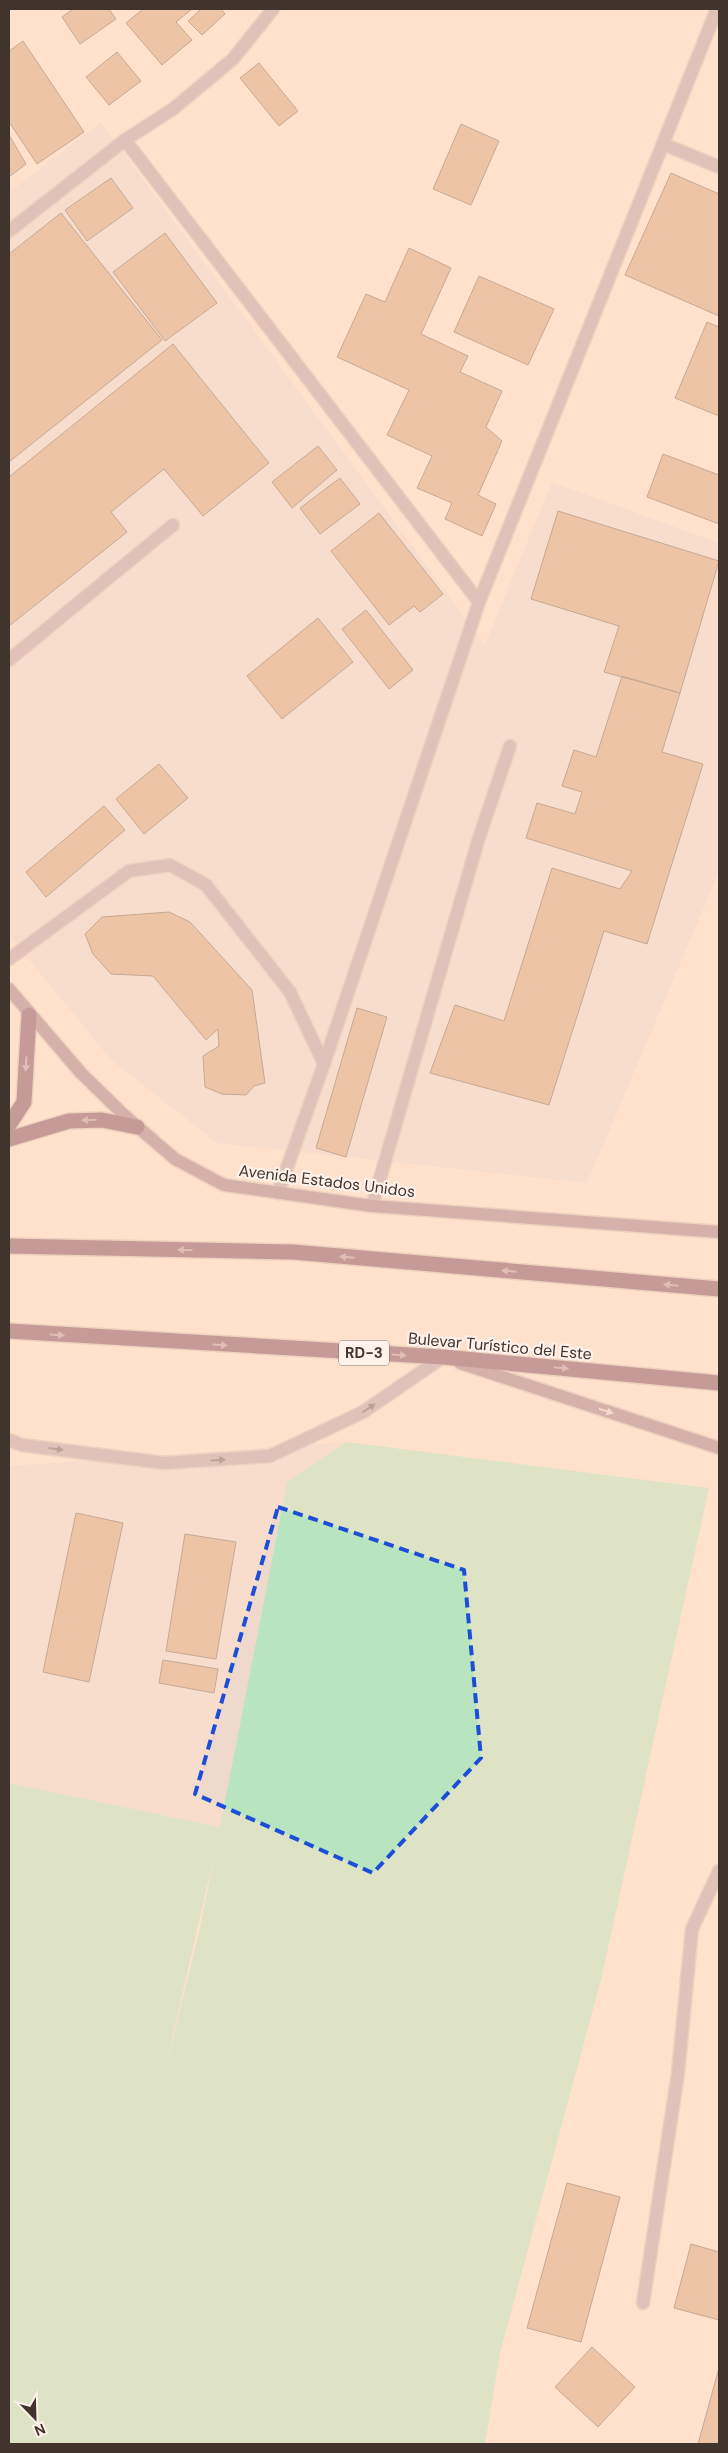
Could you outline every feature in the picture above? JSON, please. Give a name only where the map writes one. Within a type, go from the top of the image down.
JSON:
[{"type":"highway","points":[[9,1125],[24,1102],[29,1015]]},
{"type":"highway","points":[[9,1139],[69,1120],[102,1120],[137,1127]]},
{"type":"highway","points":[[9,1246],[293,1252],[719,1289]]},
{"type":"highway","name":"Bulevar Turístico del Este","points":[[9,1332],[443,1357],[719,1383]]},
{"type":"street","points":[[278,1193],[324,1064],[478,602],[717,9]]},
{"type":"street","points":[[9,231],[125,140],[173,109],[233,59],[267,11]]},
{"type":"street","points":[[125,140],[478,602]]},
{"type":"street","points":[[663,144],[719,167]]},
{"type":"street","points":[[9,660],[173,525]]},
{"type":"street","points":[[372,1206],[478,841],[510,746]]},
{"type":"street","points":[[9,959],[128,871],[170,865],[206,885],[290,992],[324,1064]]},
{"type":"street","name":"Avenida Estados Unidos","points":[[9,989],[29,1015],[81,1073],[137,1127],[175,1159],[224,1185],[372,1206],[719,1232]]},
{"type":"street","points":[[9,1440],[22,1445],[164,1463],[270,1456],[363,1412],[443,1357],[719,1448]]},
{"type":"street","points":[[642,2303],[678,2072],[692,1928],[719,1871]]},
{"type":"highlighted area","points":[[278,1507],[464,1570],[481,1758],[373,1873],[195,1794]]},
{"type":"shaded area","points":[[101,122],[485,645],[552,482],[719,543],[719,872],[587,1183],[217,1143],[111,1060],[9,935],[9,192]]},
{"type":"shaded area","points":[[346,1442],[287,1482],[220,1827],[9,1783],[9,1466]]},
{"type":"green space","points":[[346,1442],[709,1488],[601,1980],[500,2353],[485,2444],[9,2444],[9,1783],[220,1827],[287,1482]],"holes":[[[215,1851],[200,1928],[162,2084]]]},
{"type":"building","points":[[73,9],[109,9],[116,19],[80,44],[62,17]]},
{"type":"building","points":[[143,9],[192,9],[176,22],[192,40],[162,65],[126,23]]},
{"type":"building","points":[[201,9],[221,9],[225,14],[202,35],[188,21]]},
{"type":"building","points":[[23,41],[84,132],[37,164],[9,122],[9,51]]},
{"type":"building","points":[[117,52],[141,81],[109,105],[86,77]]},
{"type":"building","points":[[259,63],[298,111],[279,126],[240,78]]},
{"type":"building","points":[[461,124],[499,141],[471,205],[433,189]]},
{"type":"building","points":[[9,135],[26,164],[9,177]]},
{"type":"building","points":[[671,173],[719,194],[719,316],[625,275]]},
{"type":"building","points":[[111,178],[133,208],[87,241],[65,210]]},
{"type":"building","points":[[61,213],[162,340],[9,462],[9,254]]},
{"type":"building","points":[[165,233],[217,303],[165,341],[113,272]]},
{"type":"building","points":[[409,248],[451,268],[421,334],[468,356],[460,372],[502,391],[486,427],[502,441],[478,495],[496,504],[482,536],[445,519],[452,503],[417,488],[432,456],[387,435],[409,390],[337,357],[366,294],[385,302]]},
{"type":"building","points":[[479,276],[554,309],[528,365],[454,332]]},
{"type":"building","points":[[707,322],[719,327],[719,416],[675,398]]},
{"type":"building","points":[[173,344],[269,463],[203,516],[164,469],[111,512],[127,532],[9,626],[9,477]]},
{"type":"building","points":[[318,446],[337,470],[292,508],[272,482]]},
{"type":"building","points":[[663,454],[719,475],[719,524],[647,497]]},
{"type":"building","points":[[340,478],[360,504],[320,534],[300,508]]},
{"type":"building","points":[[558,511],[719,561],[680,693],[604,672],[619,626],[531,599]]},
{"type":"building","points":[[379,513],[443,594],[420,612],[414,606],[389,625],[331,551]]},
{"type":"building","points":[[366,610],[413,670],[389,689],[342,629]]},
{"type":"building","points":[[318,618],[353,662],[282,719],[247,676]]},
{"type":"building","points":[[622,676],[680,693],[662,752],[703,764],[647,944],[604,931],[549,1105],[430,1073],[455,1005],[504,1021],[552,868],[620,889],[632,871],[526,838],[537,803],[575,814],[582,792],[562,786],[574,750],[596,757]]},
{"type":"building","points":[[159,764],[188,798],[144,834],[116,799]]},
{"type":"building","points":[[104,806],[125,830],[46,897],[26,872]]},
{"type":"building","points":[[169,912],[190,922],[252,990],[265,1083],[254,1086],[246,1095],[222,1094],[205,1087],[203,1056],[219,1046],[218,1029],[206,1040],[153,976],[111,974],[93,954],[85,934],[102,917]]},
{"type":"building","points":[[357,1008],[387,1017],[346,1157],[316,1148]]},
{"type":"building","points":[[76,1513],[123,1523],[89,1682],[43,1672]]},
{"type":"building","points":[[185,1534],[236,1542],[216,1659],[166,1651]]},
{"type":"building","points":[[163,1660],[218,1669],[214,1693],[159,1683]]},
{"type":"building","points":[[567,2183],[620,2197],[581,2342],[527,2328]]},
{"type":"building","points":[[691,2244],[719,2252],[719,2320],[674,2308]]},
{"type":"building","points":[[592,2347],[635,2387],[598,2427],[555,2387]]},
{"type":"building","points":[[719,2368],[719,2444],[698,2444]]}]
